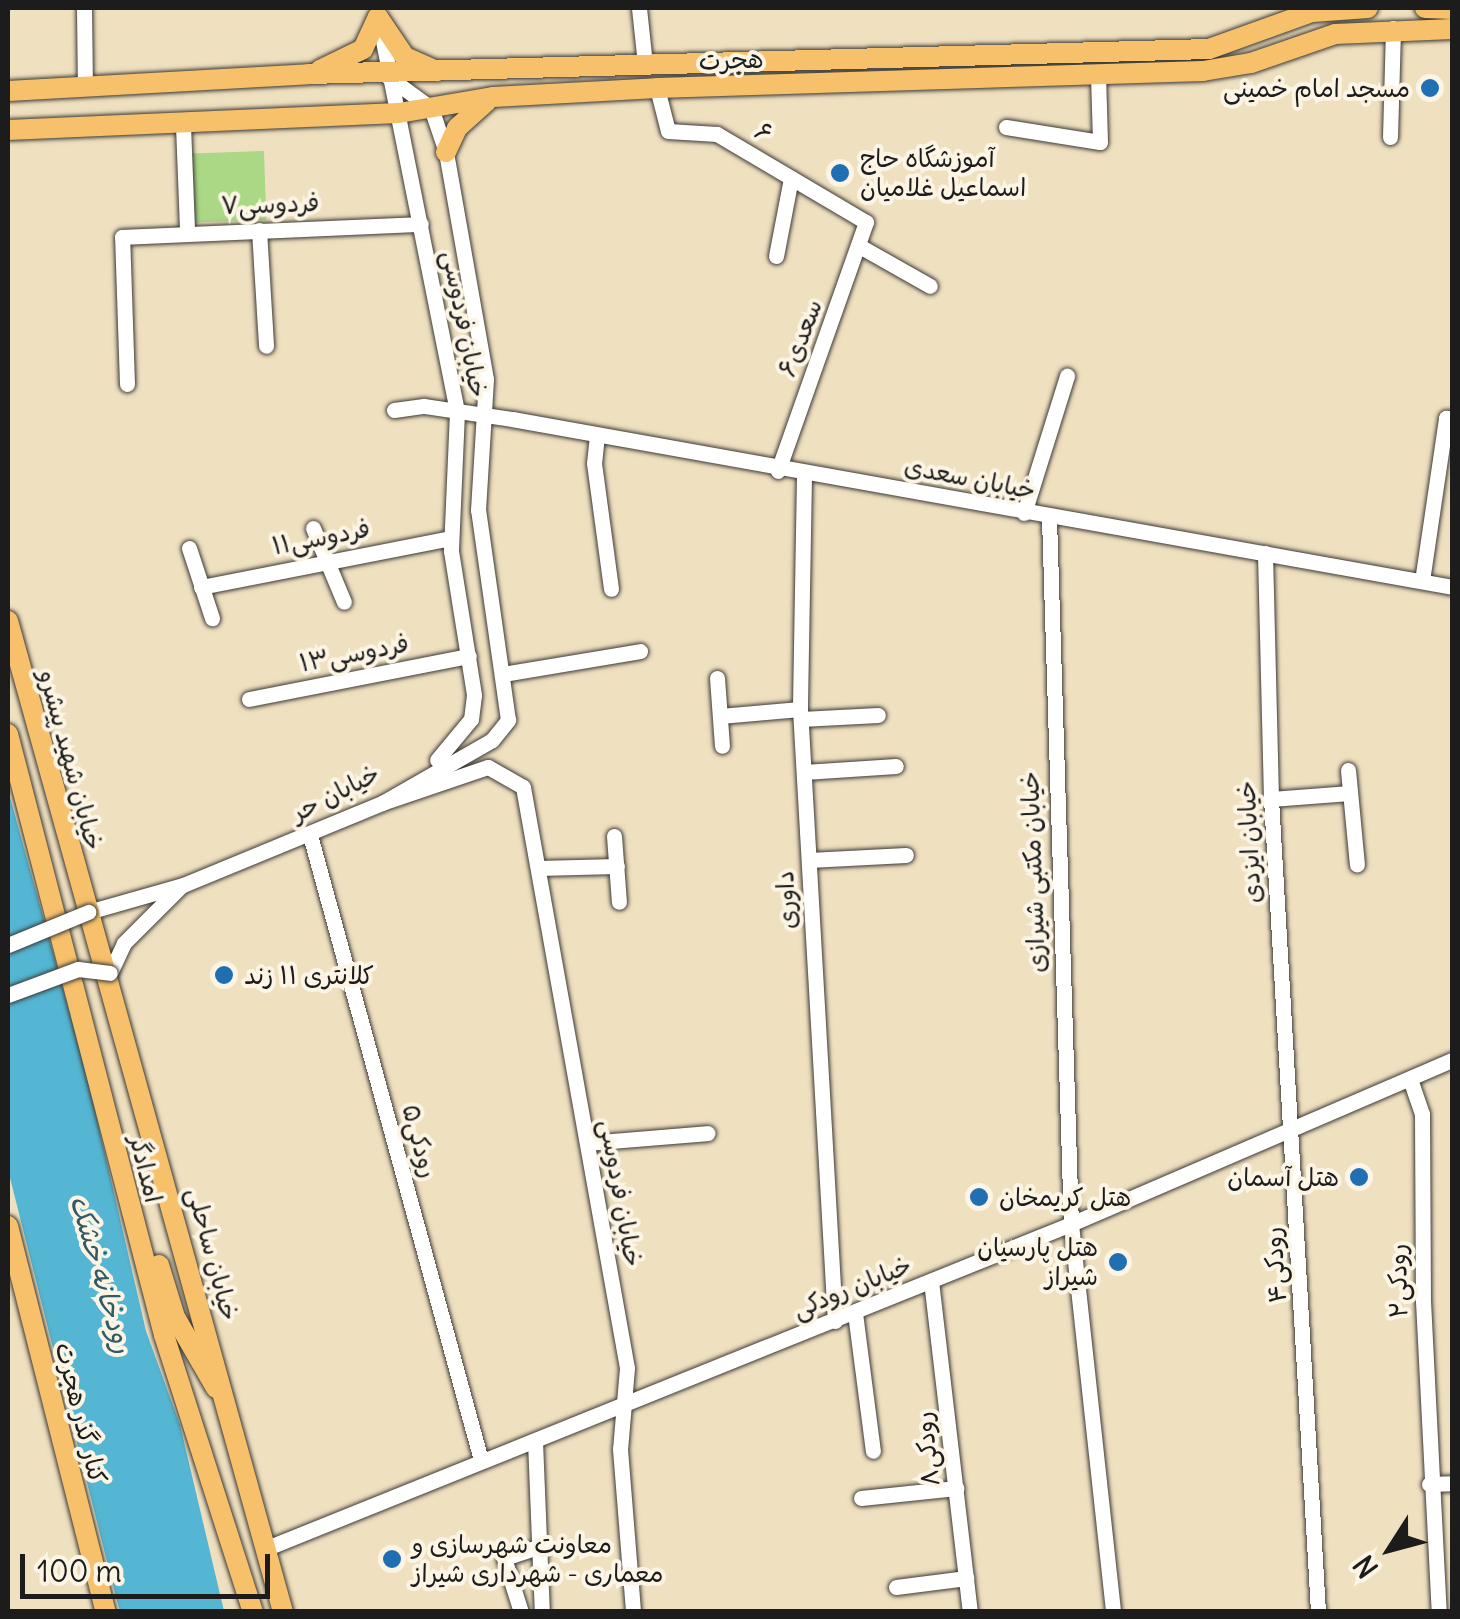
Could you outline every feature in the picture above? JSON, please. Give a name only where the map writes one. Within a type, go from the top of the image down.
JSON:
[{"type":"main road","name":"هجرت","points":[[11,90],[309,74],[387,76],[645,64],[1209,49],[1310,10],[1368,8]]},
{"type":"main road","points":[[1425,8],[1452,9]]},
{"type":"main road","points":[[377,12],[406,57],[445,74]]},
{"type":"main road","points":[[309,74],[363,49],[377,12]]},
{"type":"main road","name":"هجرت","points":[[8,130],[184,125],[398,112],[492,97],[657,88],[1203,71],[1335,34],[1393,28],[1452,30]]},
{"type":"main road","points":[[446,152],[457,128],[492,97]]},
{"type":"main road","name":"خیابان شهید پیشرو","points":[[8,620],[88,912]]},
{"type":"main road","name":"امدادگر","points":[[8,734],[164,1335],[253,1612]]},
{"type":"main road","name":"خیابان ساحلی","points":[[88,912],[110,973],[284,1612]]},
{"type":"main road","points":[[96,1068],[175,1317],[229,1410]]},
{"type":"main road","name":"کنار گذر هجرت","points":[[8,1226],[106,1612]]},
{"type":"street","points":[[84,8],[85,87]]},
{"type":"street","points":[[639,8],[645,64]]},
{"type":"street","name":"خیابان فردوسی","points":[[377,12],[456,412],[450,538],[469,656],[471,719],[452,750],[396,790]]},
{"type":"street","points":[[1390,137],[1393,28]]},
{"type":"street","points":[[1006,127],[1100,142],[1098,73]]},
{"type":"street","points":[[387,76],[431,108]]},
{"type":"street","name":"۶","points":[[657,88],[668,131],[717,134],[866,222]]},
{"type":"street","name":"خیابان فردوسی","points":[[431,108],[446,152],[486,379],[480,414],[478,510],[504,674],[504,732]]},
{"type":"street","points":[[184,125],[187,231]]},
{"type":"street","points":[[776,256],[791,178]]},
{"type":"street","name":"سعدی۶","points":[[778,471],[862,247],[866,222]]},
{"type":"street","name":"فردوسی۷","points":[[128,384],[122,236],[421,224]]},
{"type":"street","points":[[259,230],[266,346]]},
{"type":"street","points":[[862,247],[930,286]]},
{"type":"street","points":[[1024,513],[1067,376]]},
{"type":"street","name":"خیابان سعدی","points":[[394,410],[480,414],[804,476],[1452,586]]},
{"type":"street","points":[[1422,581],[1449,418]]},
{"type":"street","points":[[597,435],[594,463],[611,589]]},
{"type":"street","name":"داوری","points":[[804,476],[801,714],[836,1321]]},
{"type":"street","name":"خیابان مکتبی شیرازی","points":[[1050,518],[1071,1224],[1113,1612]]},
{"type":"street","points":[[314,528],[344,602]]},
{"type":"street","name":"فردوسی۱۱","points":[[201,587],[450,538]]},
{"type":"street","points":[[189,548],[212,618]]},
{"type":"street","name":"خیابان ایزدی","points":[[1265,553],[1271,799],[1291,1129]]},
{"type":"street","points":[[504,674],[640,650]]},
{"type":"street","name":"فردوسی۱۳","points":[[249,698],[469,656]]},
{"type":"street","points":[[717,678],[722,746]]},
{"type":"street","points":[[720,716],[878,715]]},
{"type":"street","name":"خیابان حر","points":[[8,945],[88,912],[183,884],[310,835],[382,802],[396,790],[504,732]]},
{"type":"street","points":[[804,772],[896,766]]},
{"type":"street","name":"خیابان فردوسی","points":[[382,802],[488,767],[523,787],[627,1368],[627,1406],[620,1448],[633,1612]]},
{"type":"street","points":[[1348,770],[1357,865]]},
{"type":"street","points":[[1271,799],[1350,793]]},
{"type":"street","name":"رودکی۵","points":[[310,835],[481,1460]]},
{"type":"street","points":[[614,836],[619,902]]},
{"type":"street","points":[[809,860],[906,855]]},
{"type":"street","points":[[538,868],[616,866]]},
{"type":"street","name":"خیابان حر","points":[[110,973],[124,942],[183,884]]},
{"type":"street","points":[[8,995],[78,969],[110,973]]},
{"type":"street","name":"خیابان رودکی","points":[[266,1548],[931,1282],[1452,1060]]},
{"type":"street","name":"رودکی۲","points":[[1410,1080],[1422,1114],[1430,1484],[1439,1612]]},
{"type":"street","name":"رودکی۴","points":[[1291,1129],[1318,1612]]},
{"type":"street","points":[[587,1143],[708,1134]]},
{"type":"street","name":"رودکی۸","points":[[931,1282],[970,1612]]},
{"type":"street","points":[[855,1313],[873,1450]]},
{"type":"street","points":[[535,1441],[542,1612]]},
{"type":"street","points":[[1430,1484],[1452,1483]]},
{"type":"street","points":[[861,1498],[956,1488]]},
{"type":"street","points":[[520,1612],[504,1558],[542,1546]]},
{"type":"street","points":[[896,1587],[966,1578]]},
{"type":"green space","points":[[264,151],[266,220],[193,223],[191,154]]},
{"type":"water","name":"رودخانه خشک","points":[[8,790],[86,1072],[146,1331],[180,1425],[224,1611],[120,1611],[117,1601],[8,1170]]},
{"type":"place","name":"مسجد امام خمینی","points":[[1430,88]]},
{"type":"place","name":"آموزشگاه حاج اسماعیل غلامیان","points":[[840,173]]},
{"type":"place","name":"کلانتری ۱۱ زند","points":[[224,975]]},
{"type":"place","name":"هتل آسمان","points":[[1359,1177]]},
{"type":"place","name":"هتل کریمخان","points":[[979,1197]]},
{"type":"place","name":"هتل پارسیان شیراز","points":[[1118,1262]]},
{"type":"place","name":"معاونت شهرسازی و معماری - شهرداری شیراز","points":[[392,1559]]}]
